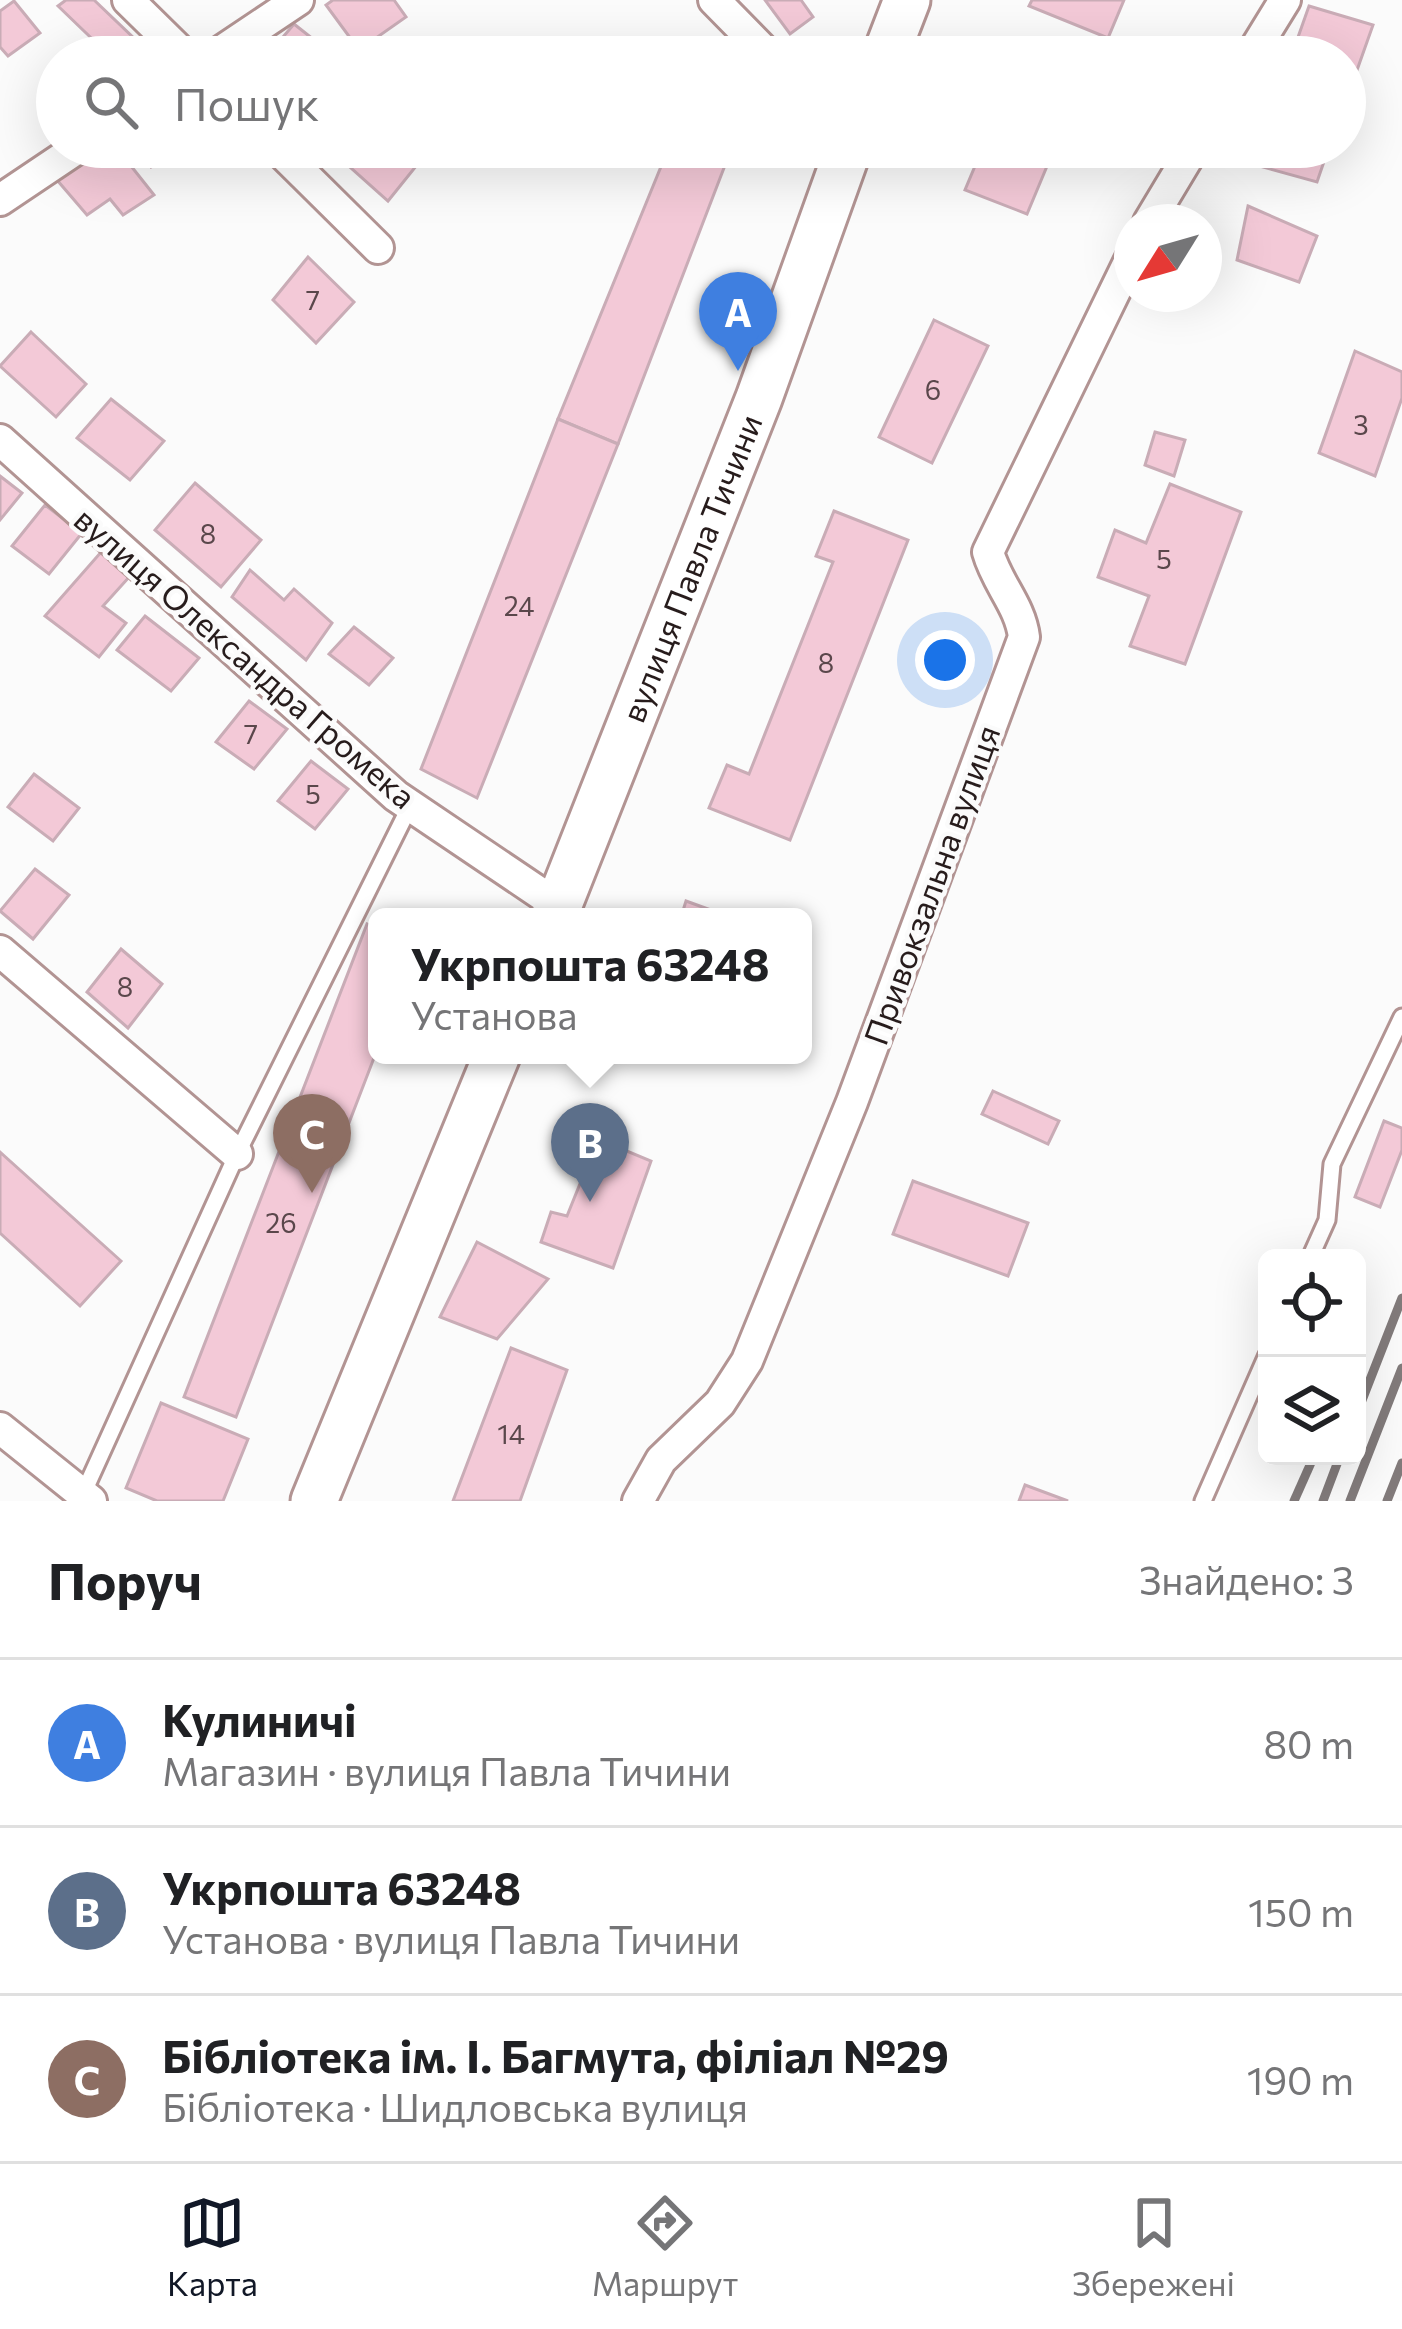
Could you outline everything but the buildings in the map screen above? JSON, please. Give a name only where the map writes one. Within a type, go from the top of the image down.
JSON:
[{"type":"main road","points":[[893,36],[907,0]]},
{"type":"main road","name":"вулиця Павла Тичини","points":[[558,908],[759,398],[841,168]]},
{"type":"main road","points":[[314,1501],[493,1064]]},
{"type":"street","points":[[128,0],[164,36]]},
{"type":"street","points":[[244,36],[298,0]]},
{"type":"street","points":[[714,0],[749,36]]},
{"type":"street","points":[[1263,36],[1285,0]]},
{"type":"street","points":[[0,200],[48,168]]},
{"type":"street","points":[[297,168],[378,248]]},
{"type":"street","points":[[1160,204],[1181,168]]},
{"type":"street","name":"Привокзальна вулиця","points":[[638,1501],[661,1460],[720,1403],[747,1361],[852,1102],[1024,638],[1021,612],[995,579],[988,552],[1114,293]]},
{"type":"street","name":"вулиця Олександра Громека","points":[[0,440],[410,806],[550,908]]},
{"type":"street","points":[[0,951],[237,1154]]},
{"type":"street","points":[[0,1428],[87,1498]]},
{"type":"lane","points":[[87,1498],[237,1154],[410,806]]},
{"type":"lane","points":[[1314,1249],[1328,1220],[1332,1164],[1402,1016]]},
{"type":"lane","points":[[1203,1501],[1266,1357]]},
{"type":"railway","points":[[1366,1390],[1402,1298]]},
{"type":"railway","points":[[1350,1501],[1402,1368]]},
{"type":"railway","points":[[1387,1501],[1402,1463]]},
{"type":"railway","points":[[1294,1501],[1310,1465]]},
{"type":"railway","points":[[1323,1501],[1337,1465]]},
{"type":"place","name":"Кулиничі","points":[[738,371]]},
{"type":"place","name":"Бібліотека ім. І. Багмута, філіал №29","points":[[312,1193]]},
{"type":"place","name":"Укрпошта 63248","points":[[590,1202]]}]
